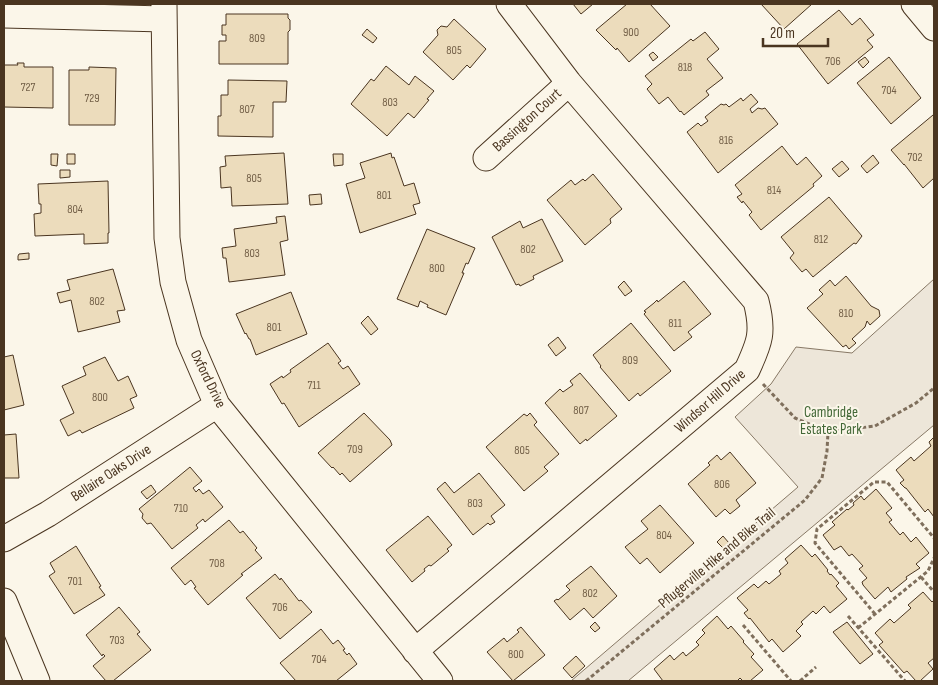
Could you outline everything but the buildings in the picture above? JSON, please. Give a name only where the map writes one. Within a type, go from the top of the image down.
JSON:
[{"type":"street","name":"Windsor Hill Drive","points":[[415,651],[747,370],[759,346],[761,322],[756,301],[569,82],[508,4]]},
{"type":"street","points":[[914,4],[934,28]]},
{"type":"street","points":[[4,15],[164,12]]},
{"type":"street","name":"Oxford Drive","points":[[164,12],[167,238],[173,282],[189,340],[217,405],[440,681]]},
{"type":"street","name":"Bassington Court","points":[[486,158],[569,82]]},
{"type":"street","name":"Bellaire Oaks Drive","points":[[4,539],[48,514],[217,405]]},
{"type":"street","points":[[4,601],[37,681]]},
{"type":"path","points":[[762,384],[795,418],[828,432],[875,426],[916,403],[934,388]]},
{"type":"path","name":"Pflugerville Hike and Bike Trail","points":[[586,681],[805,500],[822,478],[827,452],[828,432]]},
{"type":"path","points":[[875,614],[815,543],[817,529],[874,482],[888,482],[934,538]]},
{"type":"path","points":[[858,628],[928,571],[934,558]]},
{"type":"path","points":[[920,577],[934,592]]},
{"type":"path","points":[[848,616],[905,681]]},
{"type":"path","points":[[743,625],[791,681]]},
{"type":"path","points":[[800,681],[816,667]]},
{"type":"green space","name":"Cambridge Estates Park","points":[[934,279],[934,425],[628,681],[571,681],[798,487],[735,417],[771,384],[796,347],[852,353]]}]
